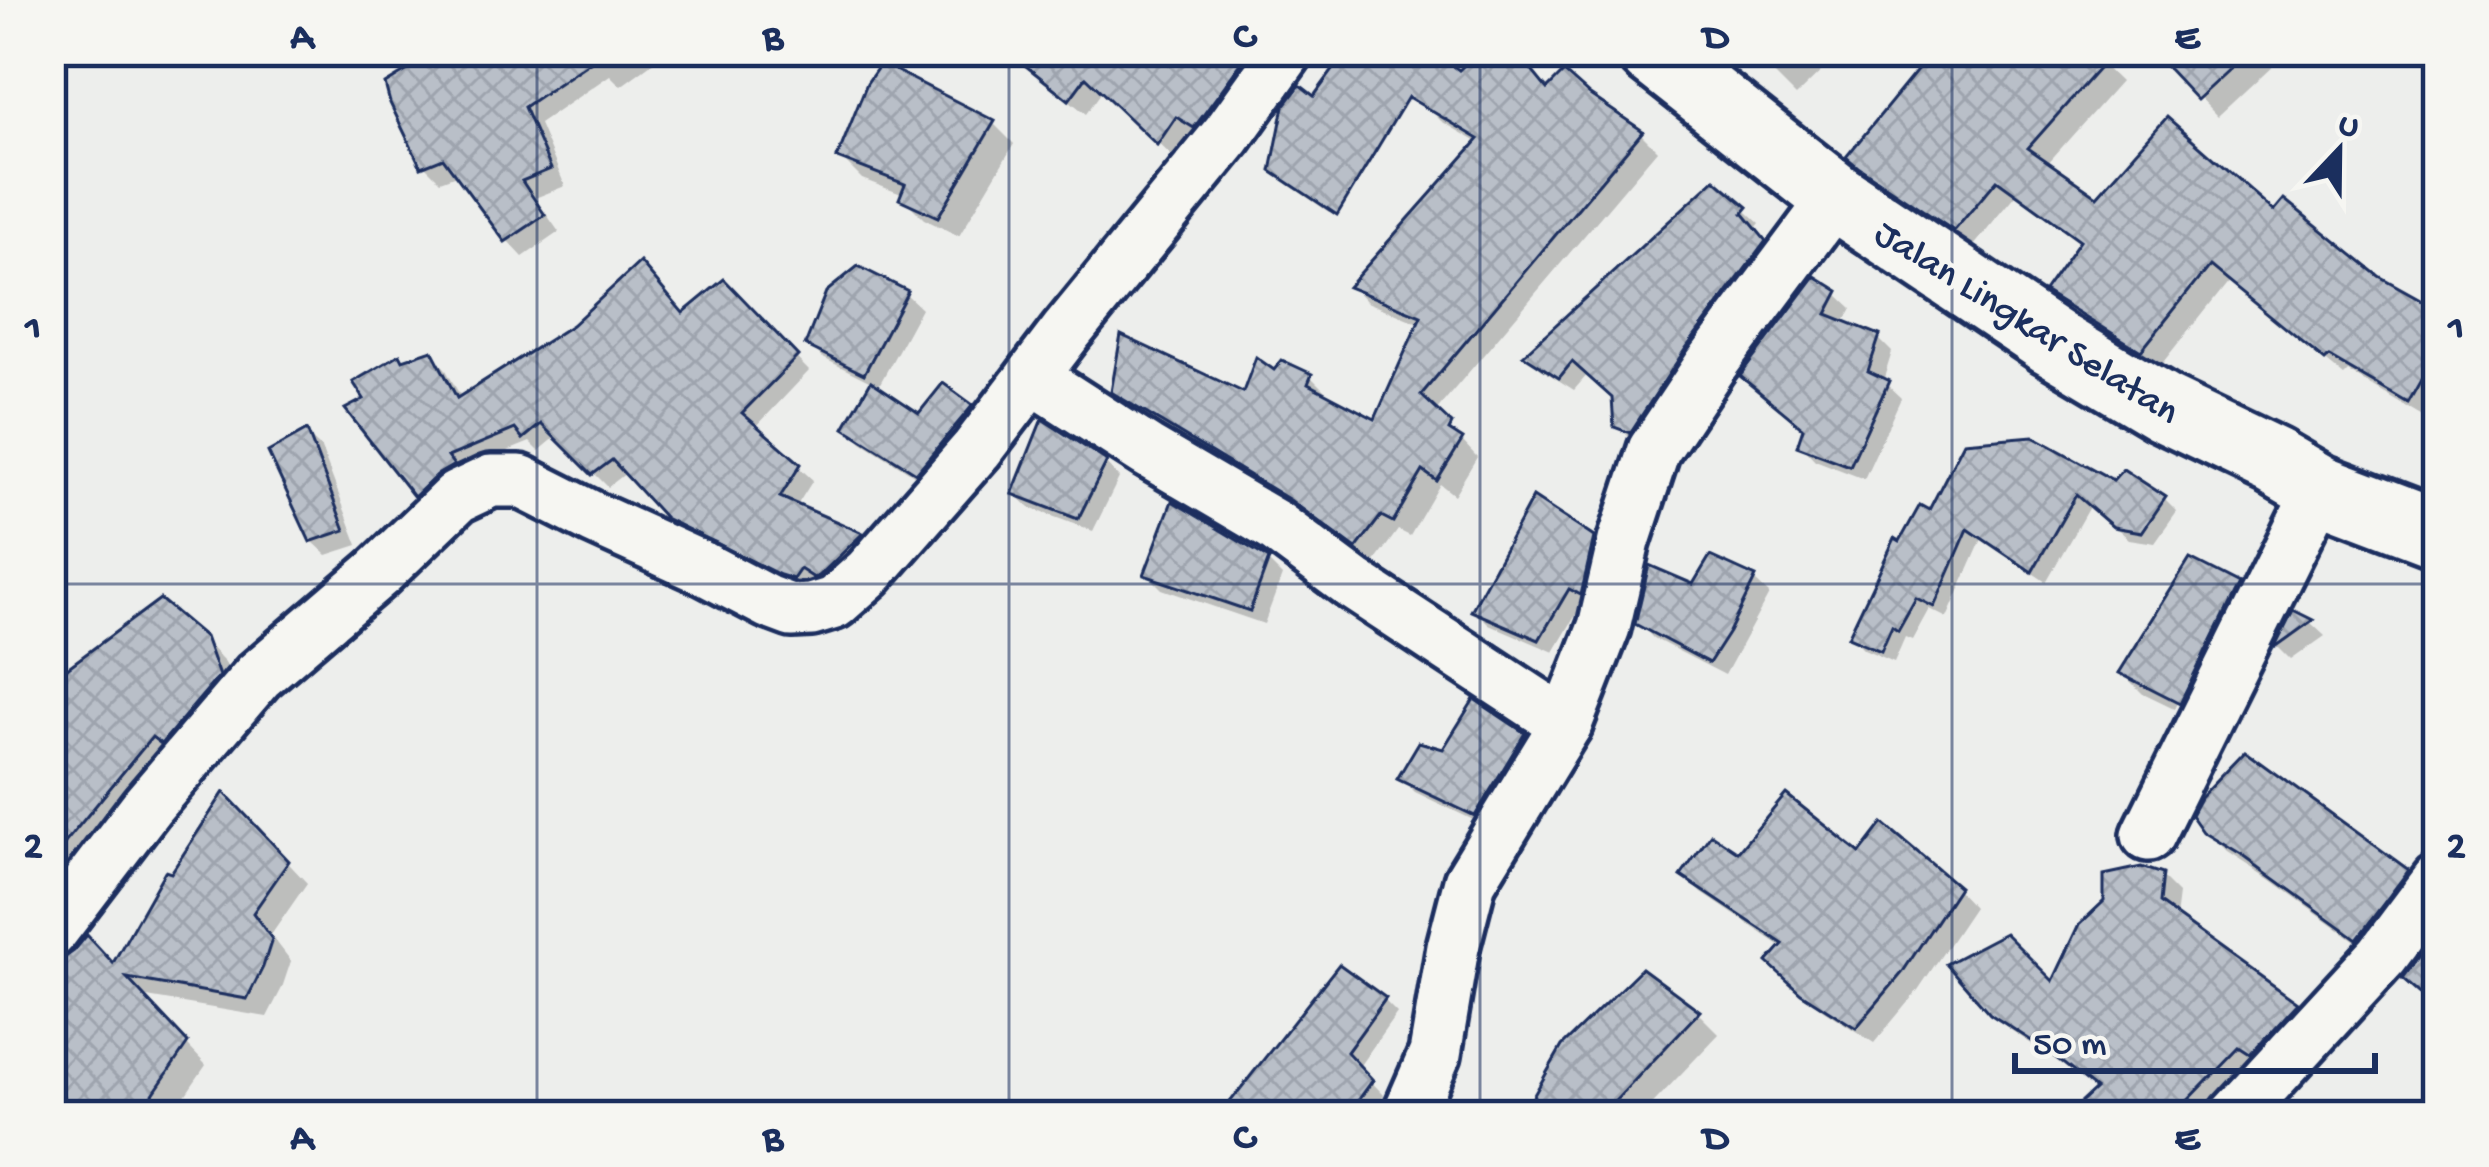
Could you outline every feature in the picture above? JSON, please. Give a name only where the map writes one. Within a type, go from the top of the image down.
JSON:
[{"type":"street","points":[[51,932],[147,806],[258,676],[458,497],[491,481],[520,481],[768,602],[792,610],[834,603],[869,572],[977,449],[1227,135],[1287,51]]},
{"type":"street","name":"Jalan Lingkar Selatan","points":[[1651,51],[1836,197],[2052,342],[2164,408],[2320,488],[2438,533]]},
{"type":"street","points":[[1408,1116],[1435,1054],[1470,881],[1566,724],[1604,628],[1624,541],[1654,450],[1836,197]]},
{"type":"street","points":[[1032,377],[1147,452],[1275,526],[1353,584],[1566,724]]},
{"type":"street","points":[[2149,835],[2320,488]]},
{"type":"street","points":[[2235,1116],[2382,956],[2438,881]]},
{"type":"building","points":[[439,51],[606,51],[524,107],[551,169],[522,181],[545,215],[505,242],[443,158],[421,167],[390,103],[385,84]]},
{"type":"building","points":[[1007,51],[1250,51],[1194,128],[1176,117],[1157,145],[1086,77],[1069,100]]},
{"type":"building","points":[[1347,51],[1433,51],[1459,70],[1479,51],[1516,51],[1547,89],[1564,72],[1643,131],[1421,395],[1452,424],[1449,430],[1463,439],[1437,481],[1423,471],[1393,522],[1381,516],[1356,549],[1290,500],[1111,392],[1121,335],[1243,392],[1256,357],[1274,370],[1282,360],[1312,374],[1308,384],[1375,419],[1421,316],[1348,287],[1479,139],[1408,97],[1337,215],[1271,171],[1284,106],[1300,85],[1314,96]]},
{"type":"building","points":[[1933,51],[2114,51],[2028,148],[2097,196],[2167,117],[2274,211],[2284,199],[2379,276],[2438,309],[2438,350],[2408,403],[2329,357],[2325,361],[2209,266],[2141,351],[2044,291],[2080,240],[1997,180],[1954,231],[1858,167],[1846,157]]},
{"type":"building","points":[[2151,51],[2250,51],[2197,100]]},
{"type":"building","points":[[881,63],[995,121],[938,217],[899,199],[905,184],[837,158],[867,83]]},
{"type":"building","points":[[1715,179],[1748,207],[1743,213],[1766,241],[1630,433],[1614,427],[1612,398],[1572,362],[1559,378],[1523,355]]},
{"type":"building","points":[[640,262],[683,313],[724,279],[798,356],[742,413],[801,464],[780,497],[863,533],[819,576],[814,578],[800,569],[793,579],[780,575],[665,518],[612,460],[592,475],[541,424],[523,439],[515,429],[448,457],[454,465],[414,497],[345,409],[364,399],[353,382],[400,354],[403,360],[432,350],[457,398],[572,325]]},
{"type":"building","points":[[858,266],[908,291],[864,374],[805,345],[826,292]]},
{"type":"building","points":[[1815,276],[1839,291],[1827,314],[1880,335],[1868,371],[1889,381],[1850,466],[1797,446],[1803,428],[1740,376]]},
{"type":"building","points":[[871,381],[919,413],[943,383],[973,405],[916,473],[844,428]]},
{"type":"building","points":[[1042,419],[1107,461],[1078,519],[1012,494]]},
{"type":"building","points":[[307,430],[345,530],[310,542],[268,452]]},
{"type":"building","points":[[2033,436],[2113,480],[2123,469],[2166,497],[2142,532],[2113,527],[2076,495],[2032,572],[1968,529],[1934,607],[1916,598],[1898,630],[1892,626],[1881,651],[1848,637],[1895,538],[1900,541],[1920,505],[1929,510],[1964,442]]},
{"type":"building","points":[[1533,497],[1594,537],[1581,595],[1569,589],[1539,640],[1471,611]]},
{"type":"building","points":[[1172,501],[1269,559],[1250,611],[1144,575]]},
{"type":"building","points":[[1710,556],[1756,577],[1709,663],[1635,624],[1649,565],[1693,584]]},
{"type":"building","points":[[2190,559],[2239,584],[2180,704],[2119,673]]},
{"type":"building","points":[[160,599],[205,637],[219,676],[161,744],[152,737],[51,860],[51,680]]},
{"type":"building","points":[[2293,610],[2313,620],[2274,648]]},
{"type":"building","points":[[1474,699],[1525,733],[1475,816],[1397,779],[1419,742],[1443,749]]},
{"type":"building","points":[[2245,751],[2409,870],[2357,939],[2203,832],[2191,815],[2200,798]]},
{"type":"building","points":[[224,792],[289,861],[253,913],[272,939],[247,999],[127,978],[188,1043],[138,1116],[51,1116],[51,967],[87,935],[113,963],[165,871],[171,873]]},
{"type":"building","points":[[1786,794],[1860,853],[1883,823],[1959,887],[1902,973],[1856,1028],[1801,993],[1767,962],[1783,944],[1681,876],[1711,834],[1738,852]]},
{"type":"building","points":[[2141,867],[2162,874],[2159,903],[2298,1003],[2250,1055],[2239,1048],[2173,1116],[2066,1116],[2095,1089],[1990,1014],[1946,964],[2005,933],[2053,981],[2080,924],[2104,901],[2104,875]]},
{"type":"building","points":[[2438,931],[2438,1010],[2402,979]]},
{"type":"building","points":[[1339,964],[1386,998],[1347,1052],[1373,1080],[1347,1116],[1219,1116]]},
{"type":"building","points":[[1642,968],[1700,1011],[1601,1116],[1522,1116],[1562,1046]]}]
